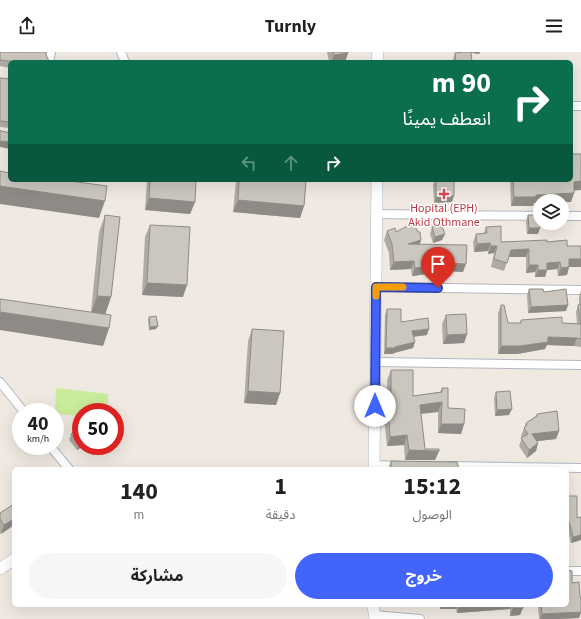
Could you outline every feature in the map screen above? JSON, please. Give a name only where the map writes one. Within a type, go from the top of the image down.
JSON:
[{"type":"main road","points":[[374,467],[376,182]]},
{"type":"main road","points":[[0,569],[12,560]]},
{"type":"street","points":[[376,214],[533,216]]},
{"type":"street","points":[[569,216],[581,216]]},
{"type":"street","points":[[376,287],[581,290]]},
{"type":"street","points":[[375,362],[581,365]]},
{"type":"street","points":[[0,382],[17,403]]},
{"type":"street","points":[[57,455],[67,467]]},
{"type":"street","points":[[374,467],[406,466]]},
{"type":"street","points":[[438,466],[510,467]]},
{"type":"street","points":[[569,468],[581,468]]},
{"type":"street","points":[[569,571],[581,571]]},
{"type":"street","points":[[374,613],[420,619]]},
{"type":"green space","points":[[56,388],[108,394],[108,403],[72,403],[72,415],[64,415],[64,403],[55,403]]},
{"type":"building","points":[[0,52],[46,52],[48,60],[8,61],[0,60]]},
{"type":"building","points":[[333,52],[348,52],[348,53],[334,55]]},
{"type":"building","points":[[471,52],[472,60],[456,60],[455,53]]},
{"type":"building","points":[[0,78],[8,79],[8,122],[0,121]]},
{"type":"building","points":[[0,130],[8,133],[8,142],[0,141]]},
{"type":"building","points":[[573,154],[581,154],[581,181],[574,182],[574,193],[533,194],[533,197],[514,197],[513,182],[573,182]]},
{"type":"building","points":[[0,171],[8,173],[8,182],[78,182],[107,186],[105,201],[0,186]]},
{"type":"building","points":[[150,182],[196,182],[195,202],[149,198]]},
{"type":"building","points":[[239,182],[306,182],[304,206],[238,200]]},
{"type":"building","points":[[436,182],[454,182],[454,196],[436,197]]},
{"type":"building","points":[[105,215],[120,217],[111,297],[97,296]]},
{"type":"building","points":[[528,215],[533,215],[533,228],[529,228]]},
{"type":"building","points":[[413,223],[418,232],[420,232],[421,240],[408,244],[467,245],[466,264],[448,263],[448,266],[415,268],[414,261],[394,262],[392,244],[387,231],[395,228],[396,232]]},
{"type":"building","points":[[441,224],[445,234],[435,237],[432,227]]},
{"type":"building","points":[[150,225],[190,227],[187,285],[147,283]]},
{"type":"building","points":[[501,226],[501,242],[547,240],[547,242],[567,240],[567,246],[581,246],[581,259],[569,259],[569,267],[561,268],[560,262],[547,263],[547,270],[538,270],[538,265],[529,265],[529,249],[511,250],[507,263],[494,259],[497,246],[491,246],[490,243],[477,244],[476,234],[487,233],[486,227]]},
{"type":"building","points":[[529,289],[543,289],[544,292],[566,289],[568,305],[531,307]]},
{"type":"building","points":[[0,299],[111,315],[109,328],[0,312]]},
{"type":"building","points":[[581,304],[581,324],[578,305]]},
{"type":"building","points":[[501,305],[504,305],[508,323],[521,323],[521,320],[562,317],[562,323],[581,324],[581,339],[548,337],[548,342],[520,346],[501,346]]},
{"type":"building","points":[[387,309],[401,309],[401,322],[428,318],[429,329],[412,331],[415,342],[395,348],[386,348]]},
{"type":"building","points":[[466,314],[467,334],[447,335],[446,315]]},
{"type":"building","points":[[156,316],[158,326],[150,327],[149,317]]},
{"type":"building","points":[[252,329],[284,331],[280,393],[248,391]]},
{"type":"building","points":[[391,370],[413,370],[413,396],[442,392],[442,388],[448,388],[448,408],[465,409],[464,424],[441,424],[442,402],[420,405],[425,449],[439,449],[439,451],[409,450],[407,435],[390,437],[388,408],[391,408]]},
{"type":"building","points":[[510,391],[512,409],[497,410],[496,392]]},
{"type":"building","points":[[557,411],[559,431],[532,434],[538,443],[529,450],[521,438],[528,434],[524,428],[527,425],[526,423],[537,416],[537,414]]},
{"type":"building","points":[[391,461],[457,462],[458,467],[391,467]]},
{"type":"building","points":[[569,496],[577,496],[577,518],[581,517],[581,535],[573,537],[569,522]]},
{"type":"building","points":[[12,505],[12,520],[4,525],[0,519],[0,513]]},
{"type":"building","points":[[569,570],[572,571],[572,583],[579,582],[581,612],[542,614],[541,607],[569,607]]},
{"type":"slow traffic","points":[[376,296],[376,287],[403,287]]},
{"type":"place","name":"Hopital (EPH) Akid Othmane","points":[[444,194]]},
{"type":"route","points":[[375,406],[376,287],[438,288]]}]
